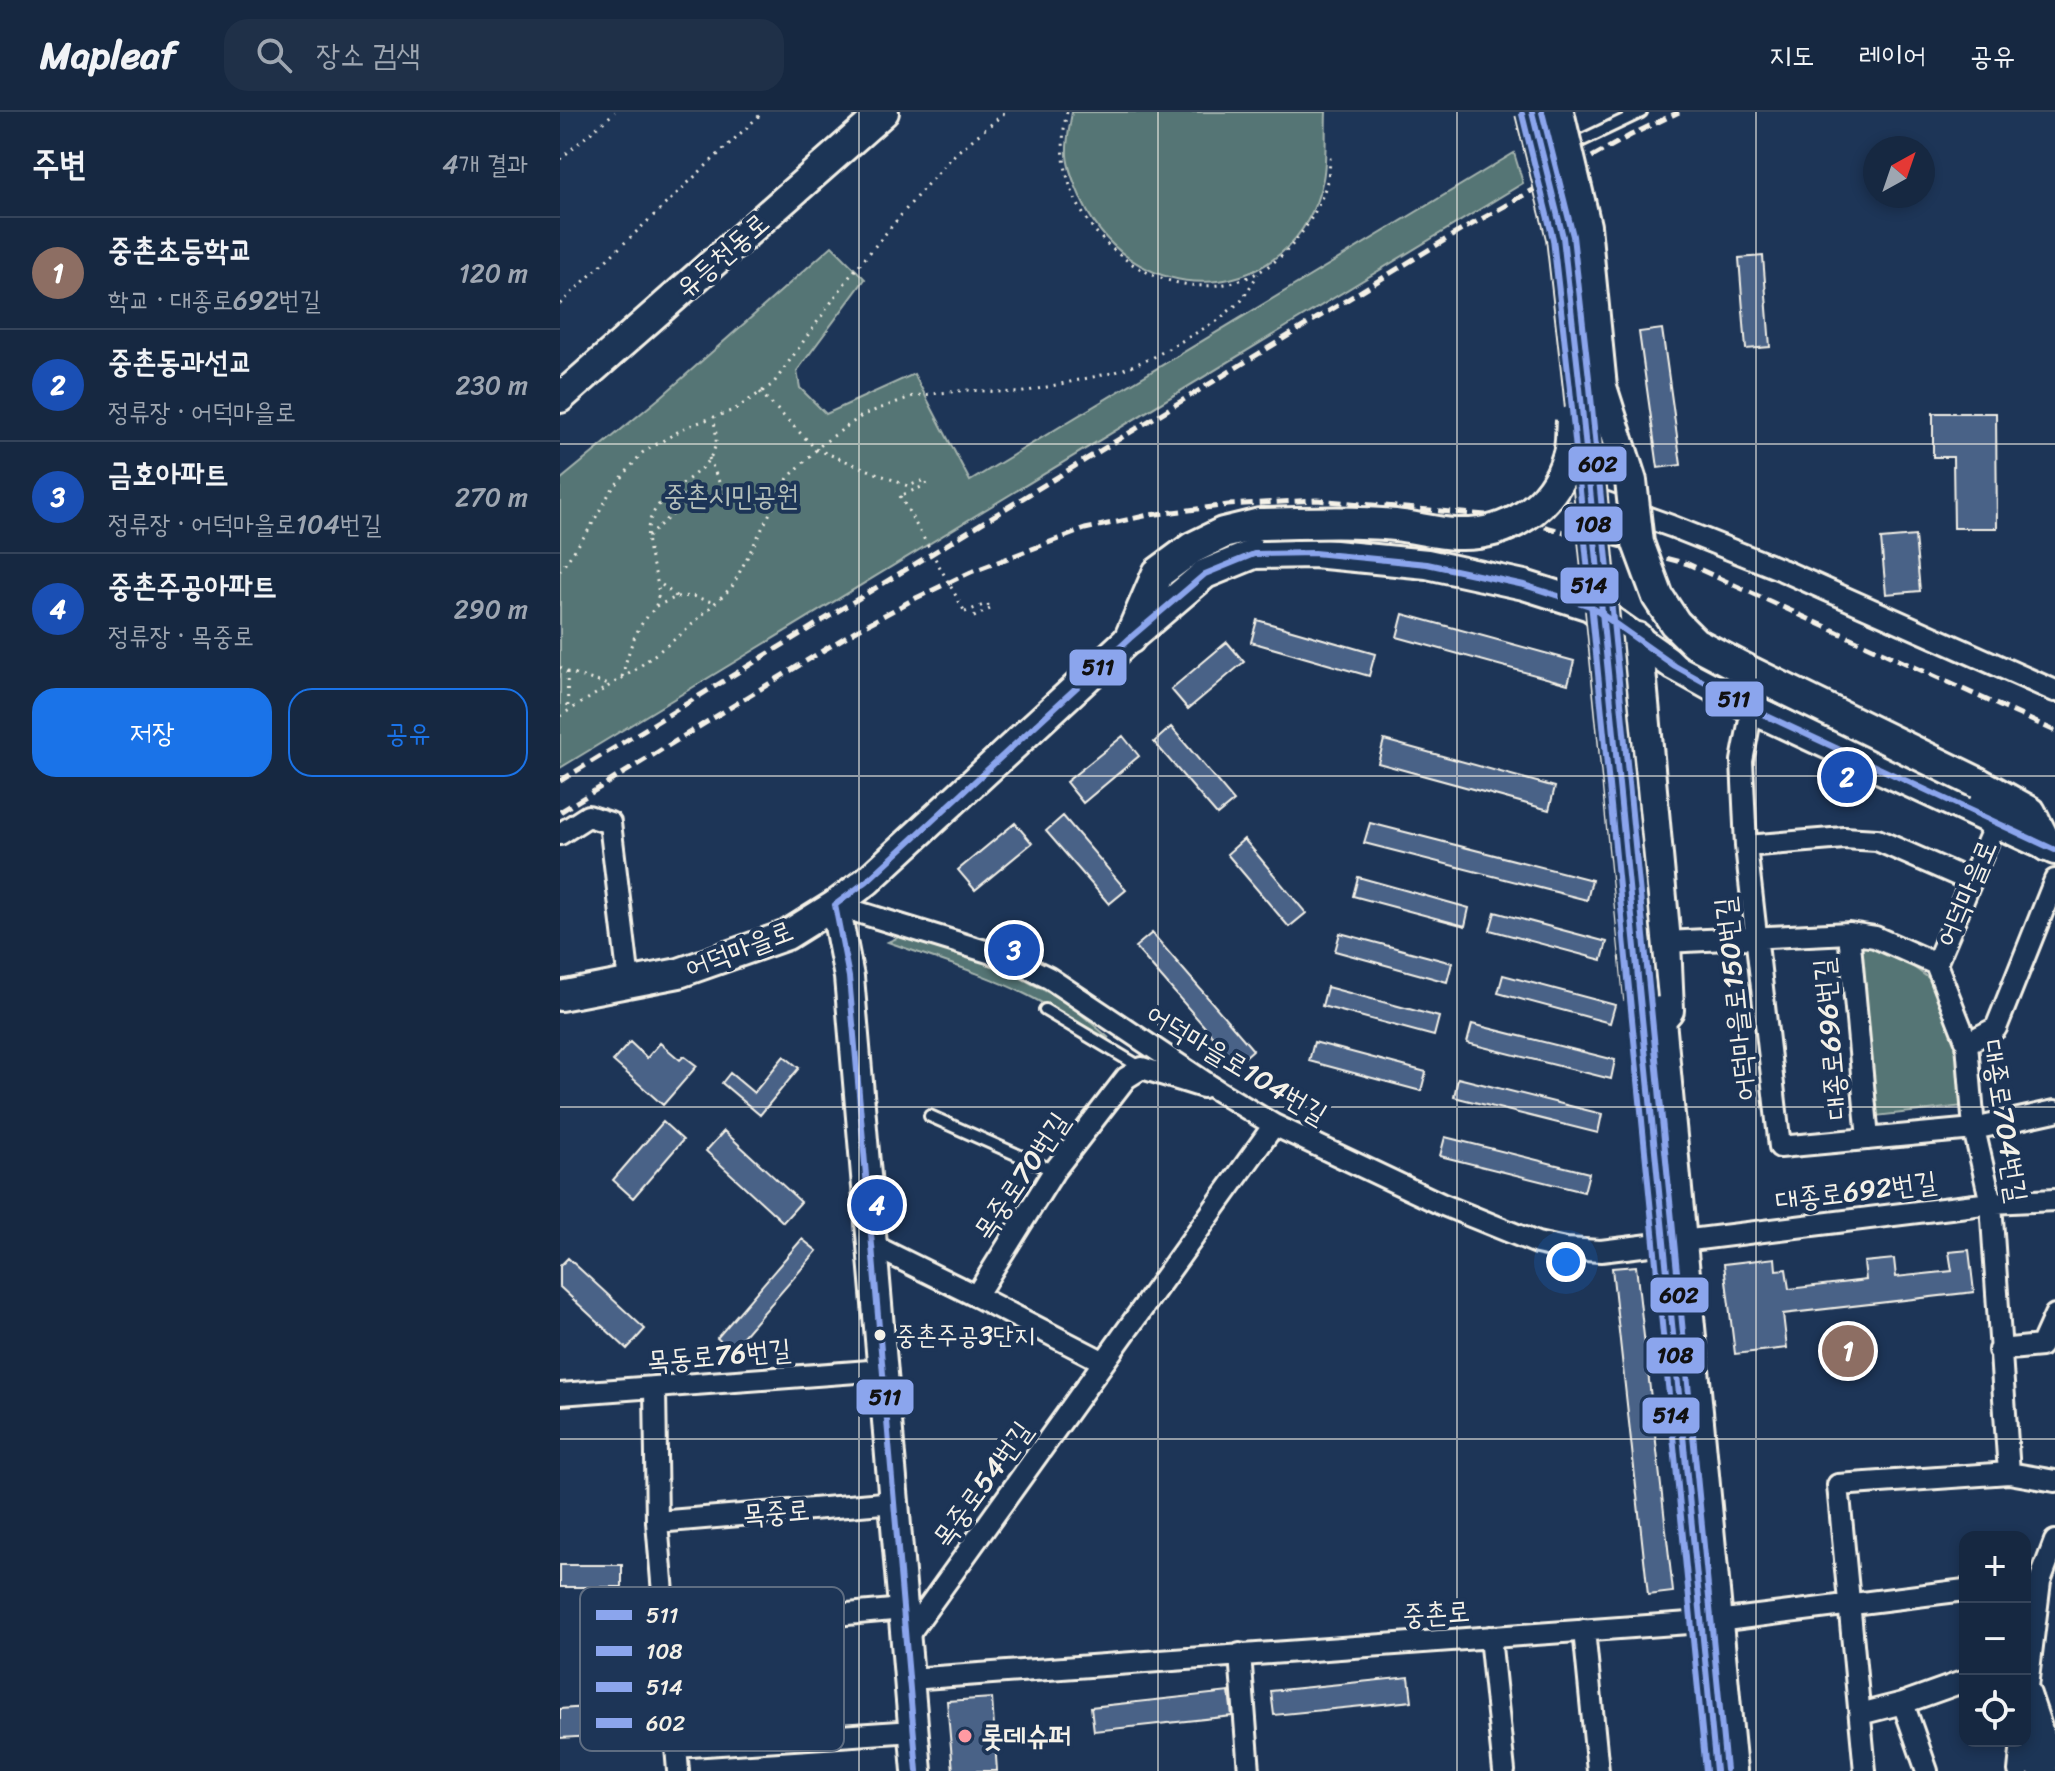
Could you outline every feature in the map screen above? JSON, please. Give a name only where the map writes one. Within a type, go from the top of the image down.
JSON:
[{"type":"main road","name":"유등천동로","points":[[560,398],[884,112]]},
{"type":"main road","points":[[1532,112],[1563,237],[1590,388],[1618,434],[1631,481],[1638,543],[1658,597],[1675,623],[1695,643],[1978,783],[2030,812],[2051,848]]},
{"type":"main road","points":[[1558,112],[1585,226],[1590,388],[1709,1622],[1716,1771]]},
{"type":"main road","points":[[1130,638],[1158,573],[1192,548],[1223,533],[1260,524],[1332,522],[1395,525],[1455,534],[1488,533],[1511,525],[1547,498],[1560,479],[1569,455],[1573,417],[1590,388]]},
{"type":"main road","name":"어덕마을로","points":[[560,996],[679,973],[787,935],[835,905],[867,881],[1130,638],[1205,574],[1254,554],[1314,553],[1427,564],[1524,585],[1590,606],[1675,666],[1752,709],[2051,848]]},
{"type":"main road","points":[[1590,606],[1651,1010]]},
{"type":"main road","points":[[1637,638],[1665,942],[1668,1010],[1651,1010]]},
{"type":"main road","points":[[835,905],[849,977],[917,1771]]},
{"type":"main road","points":[[1709,1622],[1731,1771]]},
{"type":"main road","points":[[2031,1710],[2041,1740],[2043,1771]]},
{"type":"street","points":[[1567,489],[1782,570],[2055,691]]},
{"type":"street","name":"어덕마을로150번길","points":[[1752,709],[1742,761],[1746,846],[1780,1147]]},
{"type":"street","points":[[560,834],[588,816],[610,823],[629,982]]},
{"type":"street","name":"어덕마을로","points":[[1936,964],[1996,822]]},
{"type":"street","points":[[1746,846],[1844,838],[1877,840],[1971,881]]},
{"type":"street","points":[[1967,1043],[1996,1028],[2055,880]]},
{"type":"street","name":"어덕마을로104번길","points":[[835,905],[1008,958],[1060,986],[1274,1125],[1441,1204],[1537,1243],[1565,1249],[1601,1251],[1673,1243]]},
{"type":"street","points":[[1665,942],[1849,933],[1875,937],[1936,964]]},
{"type":"street","name":"대종로696번길","points":[[1849,933],[1868,1139]]},
{"type":"street","name":"대종로704번길","points":[[1936,964],[1967,1043],[1974,1129],[1991,1203],[2009,1473]]},
{"type":"street","points":[[1142,1068],[1218,1091]]},
{"type":"street","name":"목중로70번길","points":[[976,1296],[1054,1171],[1126,1078],[1142,1068]]},
{"type":"street","name":"대종로696번길","points":[[1780,1147],[1974,1129],[2055,1111]]},
{"type":"street","name":"목중로54번길","points":[[906,1638],[1274,1125]]},
{"type":"street","name":"대종로692번길","points":[[1673,1243],[1991,1203],[2055,1200]]},
{"type":"street","points":[[872,1245],[1104,1362]]},
{"type":"street","points":[[1999,1350],[2041,1346],[2055,1315]]},
{"type":"street","name":"목동로76번길","points":[[560,1394],[883,1370]]},
{"type":"street","points":[[655,1389],[657,1522],[662,1587]]},
{"type":"street","points":[[1865,1771],[1838,1485],[2009,1473],[2055,1481]]},
{"type":"street","name":"목중로","points":[[657,1522],[895,1502]]},
{"type":"street","points":[[2031,1607],[2033,1582],[2055,1541]]},
{"type":"street","name":"중촌로","points":[[910,1679],[1709,1622],[1959,1591]]},
{"type":"street","points":[[844,1614],[904,1609]]},
{"type":"street","points":[[1584,1630],[1598,1771]]},
{"type":"street","points":[[1490,1637],[1504,1771]]},
{"type":"street","points":[[1240,1654],[1249,1771]]},
{"type":"street","points":[[1860,1714],[1959,1683]]},
{"type":"street","points":[[1903,1703],[1927,1771]]},
{"type":"street","points":[[844,1736],[914,1731]]},
{"type":"street","points":[[2019,1771],[2021,1747]]},
{"type":"street","points":[[676,1751],[678,1771]]},
{"type":"lane","points":[[1518,112],[1541,160],[1641,112]]},
{"type":"lane","points":[[1045,1010],[1142,1068]]},
{"type":"lane","points":[[930,1116],[1054,1171]]},
{"type":"path","points":[[560,159],[615,112]]},
{"type":"path","points":[[560,304],[763,112]]},
{"type":"path","points":[[560,571],[610,492],[642,453],[686,427],[734,410],[773,384],[843,285],[923,189],[956,153],[1006,112]]},
{"type":"path","points":[[1067,112],[1062,152],[1068,183],[1079,209],[1099,236],[1123,260],[1153,276],[1182,286],[1229,284],[1258,274]]},
{"type":"path","points":[[560,716],[622,678],[684,632],[732,587],[788,478],[816,449],[863,415],[913,396],[968,390],[1019,393],[1116,372],[1152,358],[1217,321],[1242,300],[1258,274],[1293,245],[1310,222],[1323,196],[1330,171],[1330,157]]},
{"type":"path","points":[[760,392],[816,449],[908,486],[927,482],[900,496],[965,612],[986,604],[992,608],[972,618]]},
{"type":"path","points":[[656,606],[657,581],[649,556],[648,537],[655,510],[709,458],[716,440],[714,417]]},
{"type":"path","points":[[709,458],[724,494]]},
{"type":"path","points":[[677,488],[688,504]]},
{"type":"path","points":[[648,537],[665,519],[711,494],[776,500]]},
{"type":"path","points":[[657,581],[677,597]]},
{"type":"path","points":[[622,678],[630,645],[643,621],[656,606],[677,597],[692,596],[715,603]]},
{"type":"path","points":[[560,667],[610,685]]},
{"type":"path","points":[[567,672],[568,711]]},
{"type":"green space","points":[[1072,112],[1326,112],[1323,179],[1307,222],[1281,253],[1249,273],[1212,282],[1175,279],[1138,264],[1107,238],[1082,201],[1067,155]]},
{"type":"green space","name":"중촌시민공원","points":[[1514,153],[1523,183],[560,768],[560,480],[662,396],[832,246],[865,279],[797,371],[800,388],[826,414],[914,374],[970,481]]},
{"type":"green space","points":[[901,936],[1000,967],[1068,1003],[1109,1038],[1010,987],[888,942]]},
{"type":"green space","points":[[1856,939],[1901,958],[1938,985],[1954,1031],[1964,1106],[1876,1116]]},
{"type":"building","points":[[1763,256],[1770,347],[1746,349],[1739,258]]},
{"type":"building","points":[[1662,329],[1681,465],[1658,468],[1639,332]]},
{"type":"building","points":[[1933,413],[1996,413],[1997,528],[1954,528],[1953,457],[1933,457]]},
{"type":"building","points":[[1915,536],[1920,591],[1886,594],[1881,539]]},
{"type":"building","points":[[1403,614],[1574,661],[1568,684],[1397,637]]},
{"type":"building","points":[[1257,620],[1375,654],[1369,676],[1251,642]]},
{"type":"building","points":[[1227,642],[1244,662],[1188,709],[1171,689]]},
{"type":"building","points":[[1171,727],[1234,801],[1217,815],[1154,742]]},
{"type":"building","points":[[1123,736],[1139,756],[1083,803],[1066,782]]},
{"type":"building","points":[[1384,740],[1555,787],[1549,810],[1378,763]]},
{"type":"building","points":[[1063,816],[1126,890],[1109,904],[1046,831]]},
{"type":"building","points":[[1015,823],[1032,843],[975,890],[958,870]]},
{"type":"building","points":[[1370,823],[1592,880],[1587,900],[1364,843]]},
{"type":"building","points":[[1244,839],[1306,913],[1289,927],[1227,854]]},
{"type":"building","points":[[1358,877],[1469,908],[1465,926],[1353,896]]},
{"type":"building","points":[[1495,912],[1607,942],[1602,960],[1490,930]]},
{"type":"building","points":[[1152,933],[1253,1050],[1237,1064],[1135,947]]},
{"type":"building","points":[[1340,933],[1452,963],[1447,982],[1335,951]]},
{"type":"building","points":[[1503,975],[1615,1005],[1610,1023],[1498,993]]},
{"type":"building","points":[[1327,987],[1439,1017],[1434,1036],[1322,1006]]},
{"type":"building","points":[[1472,1024],[1615,1060],[1611,1079],[1467,1043]]},
{"type":"building","points":[[630,1042],[647,1058],[660,1043],[680,1060],[684,1056],[697,1066],[663,1105],[613,1061]]},
{"type":"building","points":[[1314,1042],[1426,1072],[1421,1091],[1309,1061]]},
{"type":"building","points":[[784,1056],[799,1068],[760,1115],[722,1083],[730,1073],[754,1093]]},
{"type":"building","points":[[1458,1078],[1602,1114],[1598,1133],[1454,1097]]},
{"type":"building","points":[[663,1122],[683,1140],[633,1198],[613,1180]]},
{"type":"building","points":[[724,1131],[801,1202],[783,1222],[706,1151]]},
{"type":"building","points":[[1445,1137],[1589,1173],[1584,1192],[1440,1156]]},
{"type":"building","points":[[802,1239],[817,1251],[731,1350],[717,1338]]},
{"type":"building","points":[[1969,1250],[1974,1292],[1783,1314],[1787,1348],[1735,1354],[1724,1264],[1775,1258],[1776,1270],[1786,1269],[1789,1289],[1866,1280],[1864,1262],[1894,1259],[1896,1277],[1952,1271],[1949,1252]]},
{"type":"building","points":[[568,1258],[645,1329],[627,1349],[560,1287],[560,1266]]},
{"type":"building","points":[[1636,1266],[1673,1592],[1648,1595],[1612,1268]]},
{"type":"building","points":[[560,1565],[622,1565],[622,1587],[560,1587]]},
{"type":"building","points":[[1409,1677],[1412,1701],[1274,1715],[1271,1691]]},
{"type":"building","points":[[1229,1692],[1232,1716],[1094,1731],[1091,1707]]},
{"type":"building","points":[[992,1698],[997,1771],[953,1771],[947,1701]]},
{"type":"building","points":[[580,1708],[580,1737],[560,1738],[560,1709]]},
{"type":"railway","points":[[560,781],[1453,235],[1631,135],[1679,112]]},
{"type":"railway","points":[[560,812],[855,631],[971,572],[1085,529],[1149,515],[1228,505],[1317,500],[1507,517],[1688,564],[2055,731]]},
{"type":"transit line","name":"108","points":[[1532,112],[1563,237],[1580,388],[1716,1771]]},
{"type":"transit line","name":"602","points":[[1542,112],[1573,236],[1590,387],[1726,1770]]},
{"type":"transit line","name":"514","points":[[1522,114],[1553,239],[1570,389],[1706,1771]]},
{"type":"transit line","name":"511","points":[[835,905],[867,881],[1130,638],[1205,574],[1254,554],[1314,553],[1427,564],[1524,585],[1590,606],[1675,666],[1752,709],[2055,850]]},
{"type":"transit line","name":"511","points":[[835,905],[849,977],[917,1771]]},
{"type":"place","name":"중촌동과선교","points":[[1847,777]]},
{"type":"place","name":"금호아파트","points":[[1014,950]]},
{"type":"place","name":"중촌주공아파트","points":[[877,1205]]},
{"type":"place","name":"중촌주공3단지","points":[[880,1335]]},
{"type":"place","name":"중촌초등학교","points":[[1848,1351]]},
{"type":"place","name":"롯데슈퍼","points":[[965,1736]]}]
